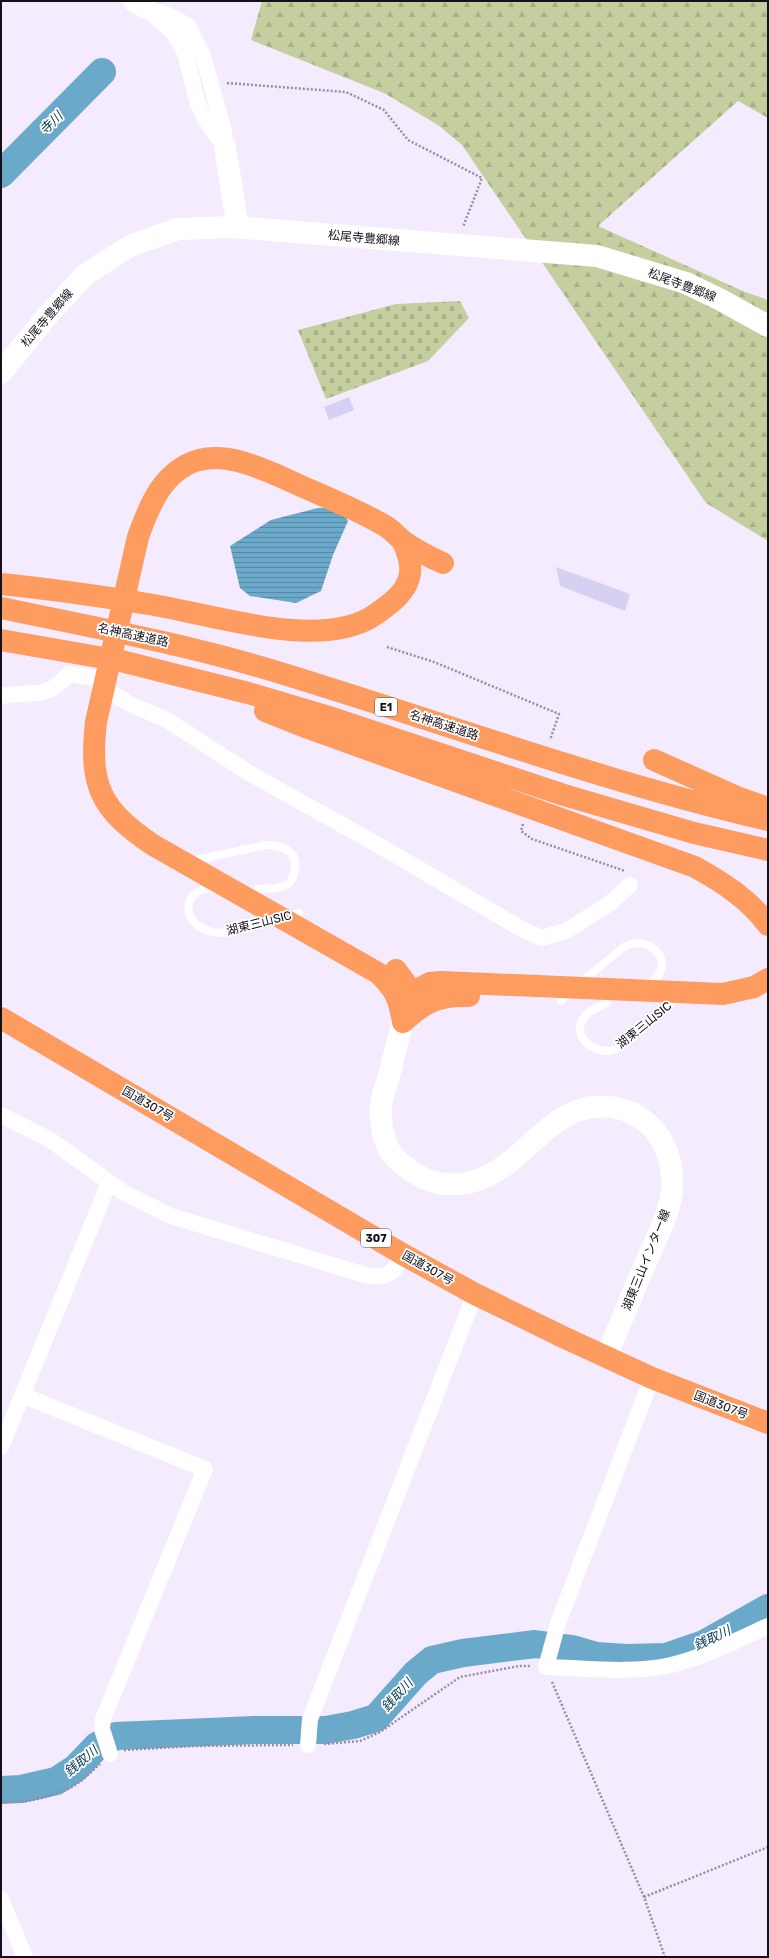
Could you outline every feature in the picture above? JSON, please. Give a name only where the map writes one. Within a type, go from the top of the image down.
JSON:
[{"type":"highway","points":[[443,563],[402,540],[390,529],[372,518],[260,468],[237,460],[217,458],[198,460],[178,470],[160,488],[147,511],[130,569],[101,702],[94,748],[96,774],[107,792],[121,808],[195,861],[229,888],[290,915],[384,961],[396,970],[406,982],[410,993],[430,983],[441,982],[568,994],[607,1002],[677,999],[723,994],[754,987],[768,979]]},
{"type":"highway","points":[[1,584],[141,603],[274,628],[300,631],[324,630],[349,626],[367,620],[396,598],[409,580],[411,568],[410,556],[402,540]]},
{"type":"highway","name":"名神高速道路","points":[[1,608],[188,647],[273,670],[574,767],[702,805],[768,820]]},
{"type":"highway","name":"E1","points":[[1,640],[121,661],[170,672],[248,693],[326,716],[564,796],[694,833],[768,850]]},
{"type":"highway","points":[[170,672],[308,728],[695,867],[719,880],[742,898],[768,925]]},
{"type":"highway","points":[[654,760],[737,797],[768,808]]},
{"type":"highway","points":[[195,861],[258,889],[290,915],[378,973],[391,985],[399,1000],[403,1022]]},
{"type":"highway","points":[[403,1022],[426,1002],[441,997],[568,994],[636,990],[720,1008],[737,1006],[768,991]]},
{"type":"highway","name":"国道307号","points":[[1,1018],[404,1255],[475,1294],[652,1378],[768,1422]]},
{"type":"main road","points":[[225,147],[238,228]]},
{"type":"main road","name":"松尾寺豊郷線","points":[[1,373],[47,316],[86,274],[132,245],[178,229],[238,228],[597,256],[686,284],[721,300],[768,326]]},
{"type":"main road","name":"湖東三山インター線","points":[[410,993],[381,1106],[382,1126],[387,1146],[402,1165],[420,1177],[439,1184],[462,1185],[484,1178],[503,1167],[558,1121],[578,1110],[610,1107],[631,1112],[649,1123],[663,1139],[670,1162],[672,1187],[666,1213],[606,1357]]},
{"type":"street","points":[[140,4],[168,15],[188,26],[203,56],[224,130],[225,147]]},
{"type":"street","points":[[140,4],[173,32],[185,53],[198,104],[207,122],[225,147]]},
{"type":"street","points":[[1,696],[11,694],[43,694],[57,687],[69,674],[95,678],[110,692],[130,704],[167,720],[249,773],[380,846],[518,927],[541,938],[566,932],[580,924],[609,904],[630,885]]},
{"type":"street","points":[[1,1115],[49,1139],[123,1192],[171,1216],[365,1275],[380,1278],[393,1272],[404,1255]]},
{"type":"street","points":[[1,1447],[109,1183]]},
{"type":"street","points":[[308,1745],[310,1719],[475,1294]]},
{"type":"street","points":[[652,1378],[558,1623],[546,1667],[634,1669],[670,1665],[700,1656],[768,1626]]},
{"type":"street","points":[[22,1395],[205,1469],[103,1719],[102,1729],[110,1754]]},
{"type":"street","points":[[1,1899],[25,1957]]},
{"type":"lane","points":[[195,861],[266,845],[276,845],[286,849],[293,856],[296,865],[294,875],[289,883],[282,887],[258,889]]},
{"type":"lane","name":"湖東三山SIC","points":[[229,888],[207,888],[198,891],[192,896],[189,906],[189,916],[194,923],[202,929],[220,933],[290,915]]},
{"type":"lane","points":[[568,994],[625,946],[633,942],[642,942],[650,946],[658,953],[662,963],[656,979],[636,990]]},
{"type":"lane","name":"湖東三山SIC","points":[[607,1002],[588,1012],[583,1020],[581,1028],[582,1035],[591,1047],[599,1051],[608,1052],[615,1050],[677,999]]},
{"type":"path","points":[[210,82],[346,92],[384,110],[408,140],[482,178],[456,245]]},
{"type":"path","points":[[387,647],[434,662],[527,699],[559,714]]},
{"type":"path","points":[[521,831],[532,839],[625,870],[630,885]]},
{"type":"path","points":[[1,1801],[12,1802],[42,1798],[69,1789],[110,1754],[129,1748],[308,1745],[360,1741],[380,1732],[460,1677],[519,1666],[546,1667],[644,1897],[665,1957]]},
{"type":"path","points":[[644,1897],[768,1847]]},
{"type":"green space","points":[[262,1],[768,1],[768,118],[738,101],[598,226],[745,292],[768,300],[768,541],[706,503],[462,145],[438,125],[384,93],[251,40]]},
{"type":"green space","points":[[460,301],[469,318],[428,361],[326,399],[298,330],[396,304]]},
{"type":"water","points":[[318,508],[341,508],[348,521],[333,555],[321,591],[296,603],[250,596],[240,588],[230,546],[271,520]]},
{"type":"building","points":[[349,397],[354,410],[329,420],[324,407]]},
{"type":"building","points":[[556,567],[630,594],[625,611],[560,586]]},
{"type":"waterway","name":"寺川","points":[[1,174],[102,72]]},
{"type":"waterway","name":"銭取川","points":[[1,1790],[21,1789],[56,1781],[76,1768],[97,1746],[116,1736],[254,1730],[326,1730],[353,1725],[376,1718],[416,1673],[432,1660],[463,1653],[535,1644],[572,1649],[596,1656],[627,1658],[666,1657],[704,1644],[768,1608]]}]
